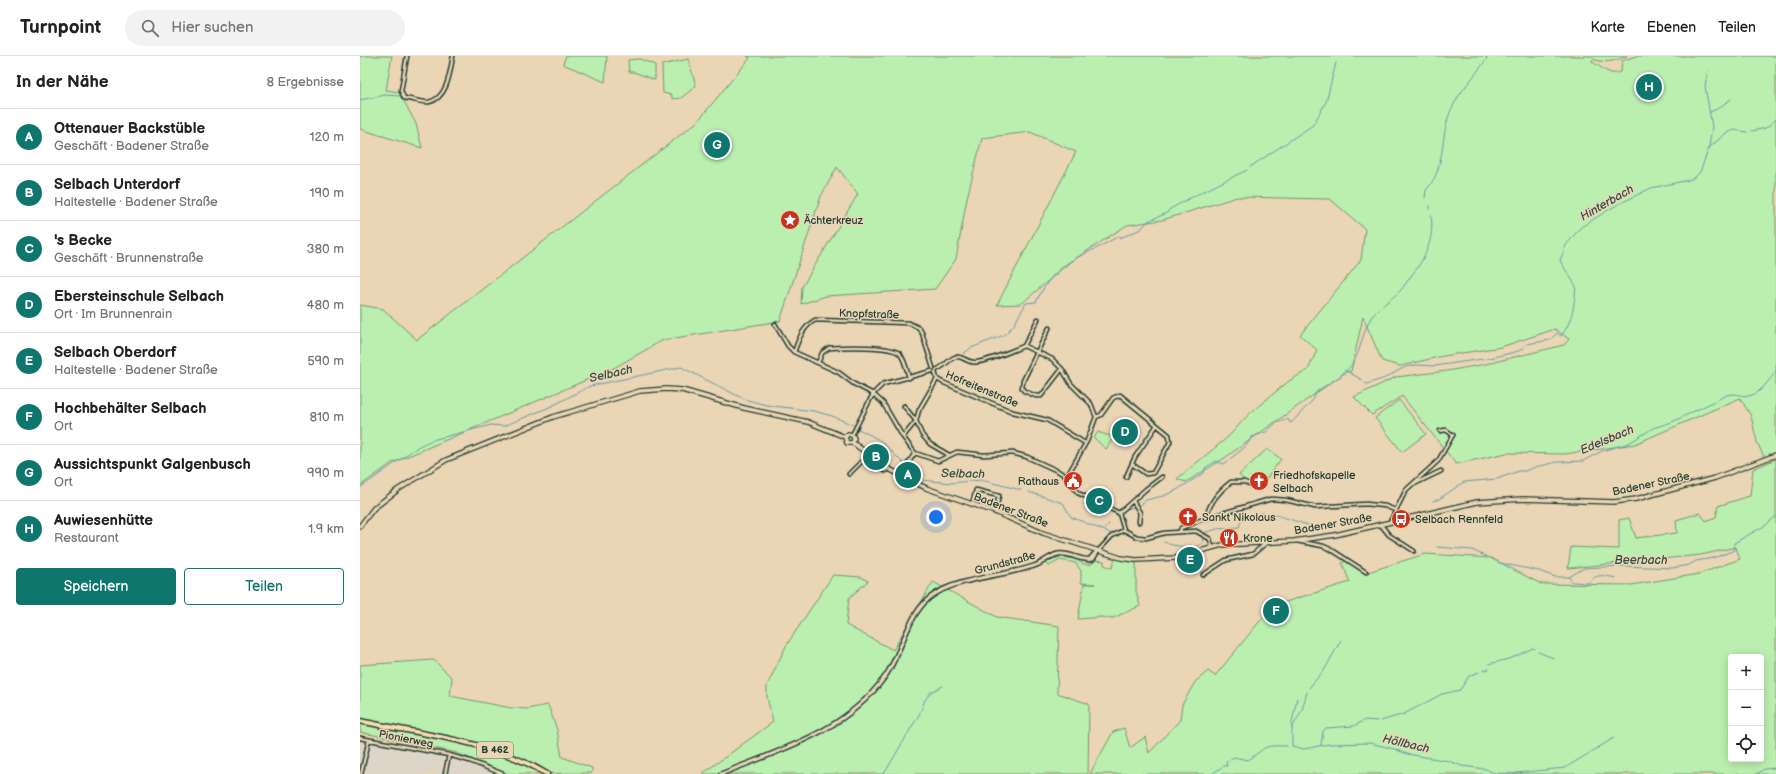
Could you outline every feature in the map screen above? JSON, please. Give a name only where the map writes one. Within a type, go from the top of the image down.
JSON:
[{"type":"main road","points":[[360,526],[374,508],[446,460],[553,417],[640,391],[666,389],[682,390],[750,410],[808,422],[845,437],[847,443],[853,443],[854,438],[852,435],[848,434],[845,437]]},
{"type":"main road","name":"Badener Straße","points":[[853,443],[889,469],[926,488],[995,512],[1044,533],[1121,558],[1165,559],[1187,556],[1212,547],[1294,541],[1335,535],[1390,523],[1444,508],[1497,500],[1614,502],[1636,499],[1715,478],[1776,455]]},
{"type":"main road","name":"B 462","points":[[360,721],[462,741],[494,750],[518,758],[547,774]]},
{"type":"street","points":[[407,56],[401,91],[404,98],[425,102],[431,102],[438,97],[448,78],[453,56]]},
{"type":"street","points":[[852,435],[873,394],[883,384],[909,378],[943,367],[955,357],[961,357],[973,362],[990,359],[1024,346],[1038,319]]},
{"type":"street","name":"Knopfstraße","points":[[794,352],[802,330],[815,320],[909,323],[919,328],[922,333],[934,370]]},
{"type":"street","points":[[775,324],[788,346],[794,352],[838,372],[854,384],[873,394],[883,403],[903,437],[915,453],[938,461],[957,452],[984,455],[1013,452],[1058,471],[1066,478],[1078,493],[1119,513],[1124,530],[1137,537],[1146,538],[1164,533],[1196,531],[1204,534],[1210,539],[1212,547]]},
{"type":"street","points":[[1049,328],[1023,381],[1022,388],[1024,392],[1041,396],[1062,369]]},
{"type":"street","points":[[1024,346],[1037,351],[1052,360],[1062,369],[1070,384],[1091,404],[1096,417],[1090,436],[1066,478]]},
{"type":"street","points":[[818,363],[822,353],[829,348],[890,349],[896,351],[902,357],[909,378]]},
{"type":"street","name":"Hofreitenstraße","points":[[934,370],[937,378],[942,382],[1013,412],[1047,420],[1085,443]]},
{"type":"street","name":"Hofreitenstraße","points":[[903,437],[916,421],[919,410],[937,378]]},
{"type":"street","points":[[1096,417],[1101,415],[1112,398],[1120,396],[1169,435],[1171,440],[1153,473],[1146,474],[1132,464]]},
{"type":"street","points":[[904,406],[916,421],[922,435],[930,444],[950,455]]},
{"type":"street","points":[[1126,476],[1157,425]]},
{"type":"street","points":[[1390,523],[1395,510],[1410,486],[1438,461],[1453,435],[1446,430],[1440,431]]},
{"type":"street","points":[[900,475],[915,453]]},
{"type":"street","points":[[849,474],[863,460],[885,471],[889,469]]},
{"type":"street","points":[[1410,486],[1441,471]]},
{"type":"street","points":[[1119,513],[1162,477]]},
{"type":"street","points":[[1206,518],[1208,511],[1217,496],[1231,482],[1244,482],[1254,486]]},
{"type":"street","points":[[972,504],[976,490],[999,496],[995,512]]},
{"type":"street","points":[[1180,531],[1181,528],[1206,518],[1264,501],[1286,500],[1315,507],[1366,504],[1385,506],[1395,510]]},
{"type":"street","points":[[1133,501],[1140,513],[1139,522]]},
{"type":"street","points":[[1381,525],[1389,535],[1414,551]]},
{"type":"street","name":"Grundstraße","points":[[722,774],[816,734],[854,710],[874,691],[891,668],[916,613],[934,594],[948,587],[1035,566],[1058,554],[1070,554],[1089,560],[1094,558],[1098,551],[1112,536],[1124,530]]},
{"type":"street","points":[[1294,541],[1322,546],[1332,550],[1366,572]]},
{"type":"street","points":[[1203,575],[1226,560],[1253,554],[1266,542]]},
{"type":"street","name":"Pionierweg","points":[[360,738],[470,761],[503,774]]},
{"type":"street","points":[[361,774],[368,740]]},
{"type":"street","points":[[445,774],[449,756]]},
{"type":"shaded area","points":[[360,740],[453,759],[499,774],[363,774],[363,772],[360,772]]},
{"type":"green space","points":[[360,56],[392,56],[386,90],[399,92],[416,124],[422,148],[360,129]]},
{"type":"green space","points":[[566,56],[607,56],[605,82],[563,64]]},
{"type":"green space","points":[[747,56],[1627,56],[1610,61],[1597,61],[1593,59],[1592,62],[1606,71],[1610,73],[1617,73],[1621,71],[1622,61],[1636,56],[1776,56],[1776,452],[1764,457],[1757,442],[1751,416],[1740,398],[1635,444],[1565,454],[1507,453],[1456,464],[1402,396],[1372,415],[1354,397],[1396,377],[1447,371],[1486,364],[1564,345],[1569,339],[1555,329],[1501,347],[1443,356],[1400,366],[1382,361],[1363,317],[1351,371],[1346,372],[1223,459],[1186,482],[1177,479],[1228,437],[1250,413],[1289,381],[1308,370],[1317,350],[1300,335],[1361,260],[1365,229],[1330,199],[1237,197],[1162,220],[1127,225],[1070,262],[1021,304],[997,305],[1076,152],[1030,132],[982,138],[967,198],[956,259],[935,289],[826,296],[801,304],[802,287],[858,194],[837,167],[821,196],[780,321],[663,340],[612,369],[392,463],[360,486],[360,305],[383,309],[417,340],[697,122],[750,58]]},
{"type":"green space","points":[[640,59],[655,65],[655,80],[634,72],[629,72],[628,60]]},
{"type":"green space","points":[[688,59],[696,86],[681,98],[672,99],[672,95],[663,93],[662,65]]},
{"type":"green space","points":[[1399,400],[1426,434],[1402,452],[1375,418]]},
{"type":"green space","points":[[1098,432],[1113,438],[1106,449],[1094,438]]},
{"type":"green space","points":[[1267,449],[1281,459],[1259,488],[1249,484],[1239,475]]},
{"type":"green space","points":[[1776,459],[1776,774],[1090,774],[1113,732],[1124,728],[1130,748],[1145,737],[1149,753],[1180,720],[1182,705],[1195,682],[1208,671],[1215,676],[1269,610],[1272,618],[1283,614],[1279,604],[1350,582],[1342,563],[1346,561],[1365,573],[1425,554],[1491,558],[1541,584],[1631,585],[1699,574],[1740,559],[1736,547],[1701,555],[1568,568],[1571,547],[1619,549],[1619,520],[1629,518],[1636,538],[1677,533],[1676,520],[1700,513],[1706,521],[1716,517],[1718,506],[1750,496],[1753,469]]},
{"type":"green space","points":[[1060,557],[1074,559],[1088,565],[1096,560],[1104,561],[1104,565],[1112,568],[1115,559],[1136,563],[1136,591],[1140,606],[1113,618],[1101,617],[1078,619],[1084,584],[1095,584],[1081,583],[1081,571],[1076,563],[1060,560],[1049,566],[1046,562]]},
{"type":"green space","points":[[833,575],[861,577],[868,581],[849,598],[846,625],[893,650],[933,582],[997,617],[1059,626],[1057,693],[1089,704],[1088,774],[702,774],[773,722],[767,697],[767,686],[786,646]]},
{"type":"green space","points":[[434,660],[452,678],[450,696],[511,708],[527,709],[548,705],[557,730],[562,757],[592,768],[592,773],[508,774],[457,753],[360,732],[360,665]]},
{"type":"waterway","points":[[1425,198],[1426,190],[1433,181],[1437,172],[1445,129],[1452,108],[1463,90],[1486,60],[1487,56]]},
{"type":"waterway","points":[[1250,167],[1313,125],[1326,102],[1336,63]]},
{"type":"waterway","points":[[1708,69],[1705,86],[1712,127],[1709,147]]},
{"type":"waterway","points":[[360,100],[385,95],[400,96]]},
{"type":"waterway","points":[[1710,112],[1731,99]]},
{"type":"waterway","name":"Hinterbach","points":[[1752,131],[1766,128],[1776,119]]},
{"type":"waterway","name":"Hinterbach","points":[[1486,359],[1519,351],[1527,344],[1550,340],[1557,333],[1561,336],[1568,325],[1574,306],[1576,286],[1560,261],[1566,245],[1581,227],[1615,206],[1651,188],[1689,180],[1695,177],[1700,172],[1709,148],[1726,133],[1735,130],[1747,132]]},
{"type":"waterway","points":[[963,354],[971,348],[1004,335],[1014,325],[1026,303],[1036,302],[1044,287],[1053,276],[1070,261],[1104,245],[1117,237],[1120,236],[1120,238],[1141,229],[1148,221],[1167,213],[1170,209],[1190,198],[1247,170]]},
{"type":"waterway","points":[[1347,370],[1352,365],[1358,353],[1365,329],[1371,318],[1379,309],[1396,295],[1421,263],[1428,248],[1432,232],[1431,215]]},
{"type":"waterway","name":"Hinterbach","points":[[1365,383],[1367,384],[1385,378],[1405,367],[1416,365],[1435,366],[1483,359]]},
{"type":"waterway","name":"Selbach","points":[[360,488],[419,446],[432,440],[491,425],[504,426],[552,406],[590,386],[681,367],[744,399],[766,405],[814,411],[832,416],[853,425]]},
{"type":"waterway","name":"Hinterbach","points":[[1140,506],[1146,500],[1163,496],[1175,491],[1204,473],[1205,468],[1216,461],[1224,464],[1246,446],[1252,437],[1266,432],[1276,423],[1288,419],[1290,423],[1292,422],[1313,400],[1317,391],[1341,376],[1345,370],[1362,380]]},
{"type":"waterway","name":"Edelsbach","points":[[1433,501],[1439,499],[1464,482],[1497,479],[1519,471],[1525,471],[1557,462],[1583,461],[1602,451],[1629,443],[1653,428],[1672,422],[1727,395],[1734,394],[1750,396],[1759,391],[1776,371]]},
{"type":"waterway","name":"Selbach","points":[[857,428],[881,441],[904,464]]},
{"type":"waterway","name":"Selbach","points":[[908,467],[922,480],[951,483],[981,480],[1021,490]]},
{"type":"waterway","name":"Selbach","points":[[1029,492],[1063,503],[1071,517],[1110,533]]},
{"type":"waterway","name":"Hinterbach","points":[[1126,509],[1135,507]]},
{"type":"waterway","name":"Selbach","points":[[1204,533],[1217,529],[1239,527],[1241,521],[1262,513],[1276,515],[1308,525]]},
{"type":"waterway","name":"Beerbach","points":[[1492,559],[1500,563],[1539,571],[1555,577],[1569,577],[1584,568],[1622,566],[1673,568],[1689,565],[1696,561],[1713,558],[1735,550],[1734,543],[1766,525],[1776,516]]},
{"type":"waterway","name":"Hinterbach","points":[[1104,529],[1109,524]]},
{"type":"waterway","name":"Selbach","points":[[1164,542],[1172,545],[1194,548],[1203,543],[1202,536]]},
{"type":"waterway","name":"Beerbach","points":[[1437,547],[1472,550],[1487,557]]},
{"type":"waterway","points":[[1569,577],[1572,582],[1589,583],[1598,576],[1616,578]]},
{"type":"waterway","points":[[1309,688],[1325,669],[1341,640]]},
{"type":"waterway","points":[[1489,664],[1512,658],[1533,648],[1535,649]]},
{"type":"waterway","points":[[1538,652],[1553,658]]},
{"type":"waterway","points":[[1483,670],[1489,669]]},
{"type":"waterway","points":[[1381,721],[1404,714],[1442,694],[1460,690],[1469,676],[1479,672]]},
{"type":"waterway","points":[[884,774],[920,713],[925,700],[931,692],[943,686]]},
{"type":"waterway","points":[[1292,728],[1302,710],[1307,692]]},
{"type":"waterway","name":"Höllbach","points":[[1297,698],[1292,722],[1292,746],[1304,749],[1329,744],[1370,743],[1407,754],[1449,761],[1462,766],[1486,769],[1494,773],[1516,774]]},
{"type":"waterway","points":[[1321,745],[1323,731],[1326,728],[1354,726],[1365,720],[1377,721]]},
{"type":"waterway","points":[[1516,773],[1565,768],[1614,738]]},
{"type":"waterway","name":"Höllbach","points":[[1212,774],[1223,766],[1227,766],[1226,762],[1234,757],[1248,760],[1265,748],[1273,746],[1287,746]]},
{"type":"waterway","name":"Höllbach","points":[[1757,774],[1764,769],[1776,768]]},
{"type":"place","name":"Auwiesenhütte","points":[[1649,87]]},
{"type":"place","name":"Aussichtspunkt Galgenbusch","points":[[717,145]]},
{"type":"place","name":"Ächterkreuz","points":[[790,220]]},
{"type":"place","name":"Ebersteinschule Selbach","points":[[1125,432]]},
{"type":"place","name":"Selbach Unterdorf","points":[[876,457]]},
{"type":"place","name":"Ottenauer Backstüble","points":[[908,475]]},
{"type":"place","name":"Rathaus","points":[[1073,481]]},
{"type":"place","name":"Friedhofskapelle Selbach","points":[[1259,481]]},
{"type":"place","name":"'s Becke","points":[[1099,501]]},
{"type":"place","name":"Sankt Nikolaus","points":[[1188,517]]},
{"type":"place","name":"Selbach Rennfeld","points":[[1401,519]]},
{"type":"place","name":"Krone","points":[[1229,538]]},
{"type":"place","name":"Selbach Oberdorf","points":[[1190,560]]},
{"type":"place","name":"Hochbehälter Selbach","points":[[1276,611]]}]
